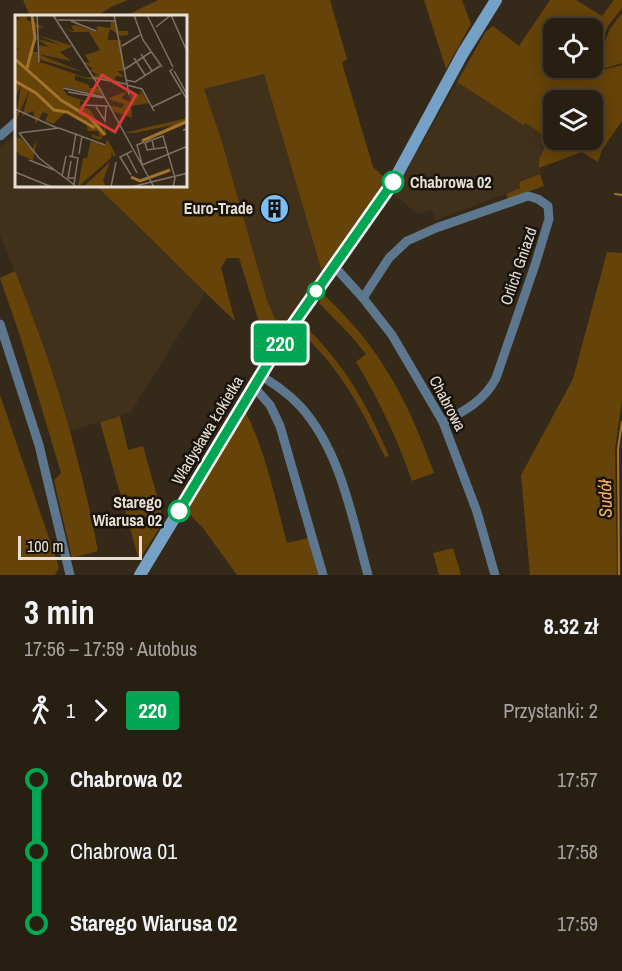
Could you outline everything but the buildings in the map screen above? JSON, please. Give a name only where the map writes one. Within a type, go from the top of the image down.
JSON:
[{"type":"street","name":"Władysława Łokietka","points":[[140,575],[256,381],[393,182],[463,53],[496,0]]},
{"type":"street","points":[[0,136],[15,123]]},
{"type":"street","name":"Orlich Gniazd","points":[[363,298],[388,258],[407,241],[436,228],[528,196],[548,206],[549,219],[538,257],[496,378],[481,399],[465,411],[443,422]]},
{"type":"street","name":"Chabrowa","points":[[334,266],[392,335],[443,422],[477,512],[495,575]]},
{"type":"street","points":[[0,324],[39,445],[69,575]]},
{"type":"street","points":[[256,381],[280,426],[323,575]]},
{"type":"street","points":[[256,381],[282,389],[300,406],[322,439],[342,485],[368,575]]},
{"type":"shaded area","points":[[23,0],[128,0],[99,15],[30,15]]},
{"type":"shaded area","points":[[158,0],[330,0],[347,59],[342,63],[373,167],[383,176],[380,189],[322,272],[264,74],[204,89],[222,142],[267,300],[276,321],[264,338],[239,258],[227,258],[221,268],[235,321],[98,188],[188,188],[188,15],[127,15]]},
{"type":"shaded area","points":[[424,0],[462,0],[471,24],[446,69]]},
{"type":"shaded area","points":[[550,0],[576,0],[602,16],[614,0],[622,0],[622,8],[608,26],[603,38],[603,18],[543,18],[543,78],[603,78],[603,70],[622,65],[622,121],[603,149],[603,90],[543,90],[543,135],[526,123],[523,125],[457,82],[486,31],[493,26],[519,46]]},
{"type":"shaded area","points":[[622,13],[622,63],[603,69],[603,47],[610,29]]},
{"type":"shaded area","points":[[264,74],[322,272],[280,331],[267,300],[222,142],[203,88]]},
{"type":"shaded area","points":[[457,82],[523,125],[526,123],[543,134],[544,150],[539,159],[541,173],[519,181],[519,189],[436,220],[431,209],[418,214],[393,194]]},
{"type":"shaded area","points":[[15,134],[15,188],[98,188],[148,234],[205,293],[131,412],[69,431],[35,321],[0,235],[0,147]]},
{"type":"shaded area","points":[[544,150],[602,150],[598,162],[582,152],[539,168],[539,159]]},
{"type":"shaded area","points":[[540,174],[544,186],[508,199],[506,194],[520,188],[521,181]]},
{"type":"shaded area","points":[[607,252],[622,253],[622,400],[615,449],[617,575],[530,575],[521,475],[573,379]]},
{"type":"shaded area","points":[[15,271],[64,409],[91,515],[98,551],[72,558],[54,480],[61,473],[0,278]]},
{"type":"shaded area","points":[[323,294],[361,334],[390,376],[414,422],[434,473],[412,481],[387,420],[356,362],[366,354],[319,303]]},
{"type":"shaded area","points":[[303,324],[331,354],[353,385],[372,418],[389,456],[385,457],[358,405],[338,374],[298,330]]},
{"type":"shaded area","points":[[0,395],[59,567],[55,575],[0,575]]},
{"type":"shaded area","points":[[245,411],[264,459],[287,543],[308,538],[318,575],[237,575],[203,528],[186,511]]},
{"type":"shaded area","points":[[120,416],[128,450],[143,446],[164,521],[139,560],[100,422]]},
{"type":"shaded area","points":[[453,548],[461,575],[439,575],[433,553]]},
{"type":"waterway","points":[[615,194],[622,195]]},
{"type":"waterway","name":"Sudół","points":[[619,575],[618,449],[622,422]]},
{"type":"bus line","name":"220","points":[[179,511],[282,340],[393,182]]},
{"type":"place","name":"Chabrowa 02","points":[[393,182]]},
{"type":"place","name":"Euro-Trade","points":[[274,208]]},
{"type":"place","name":"Starego Wiarusa 02","points":[[179,511]]}]
